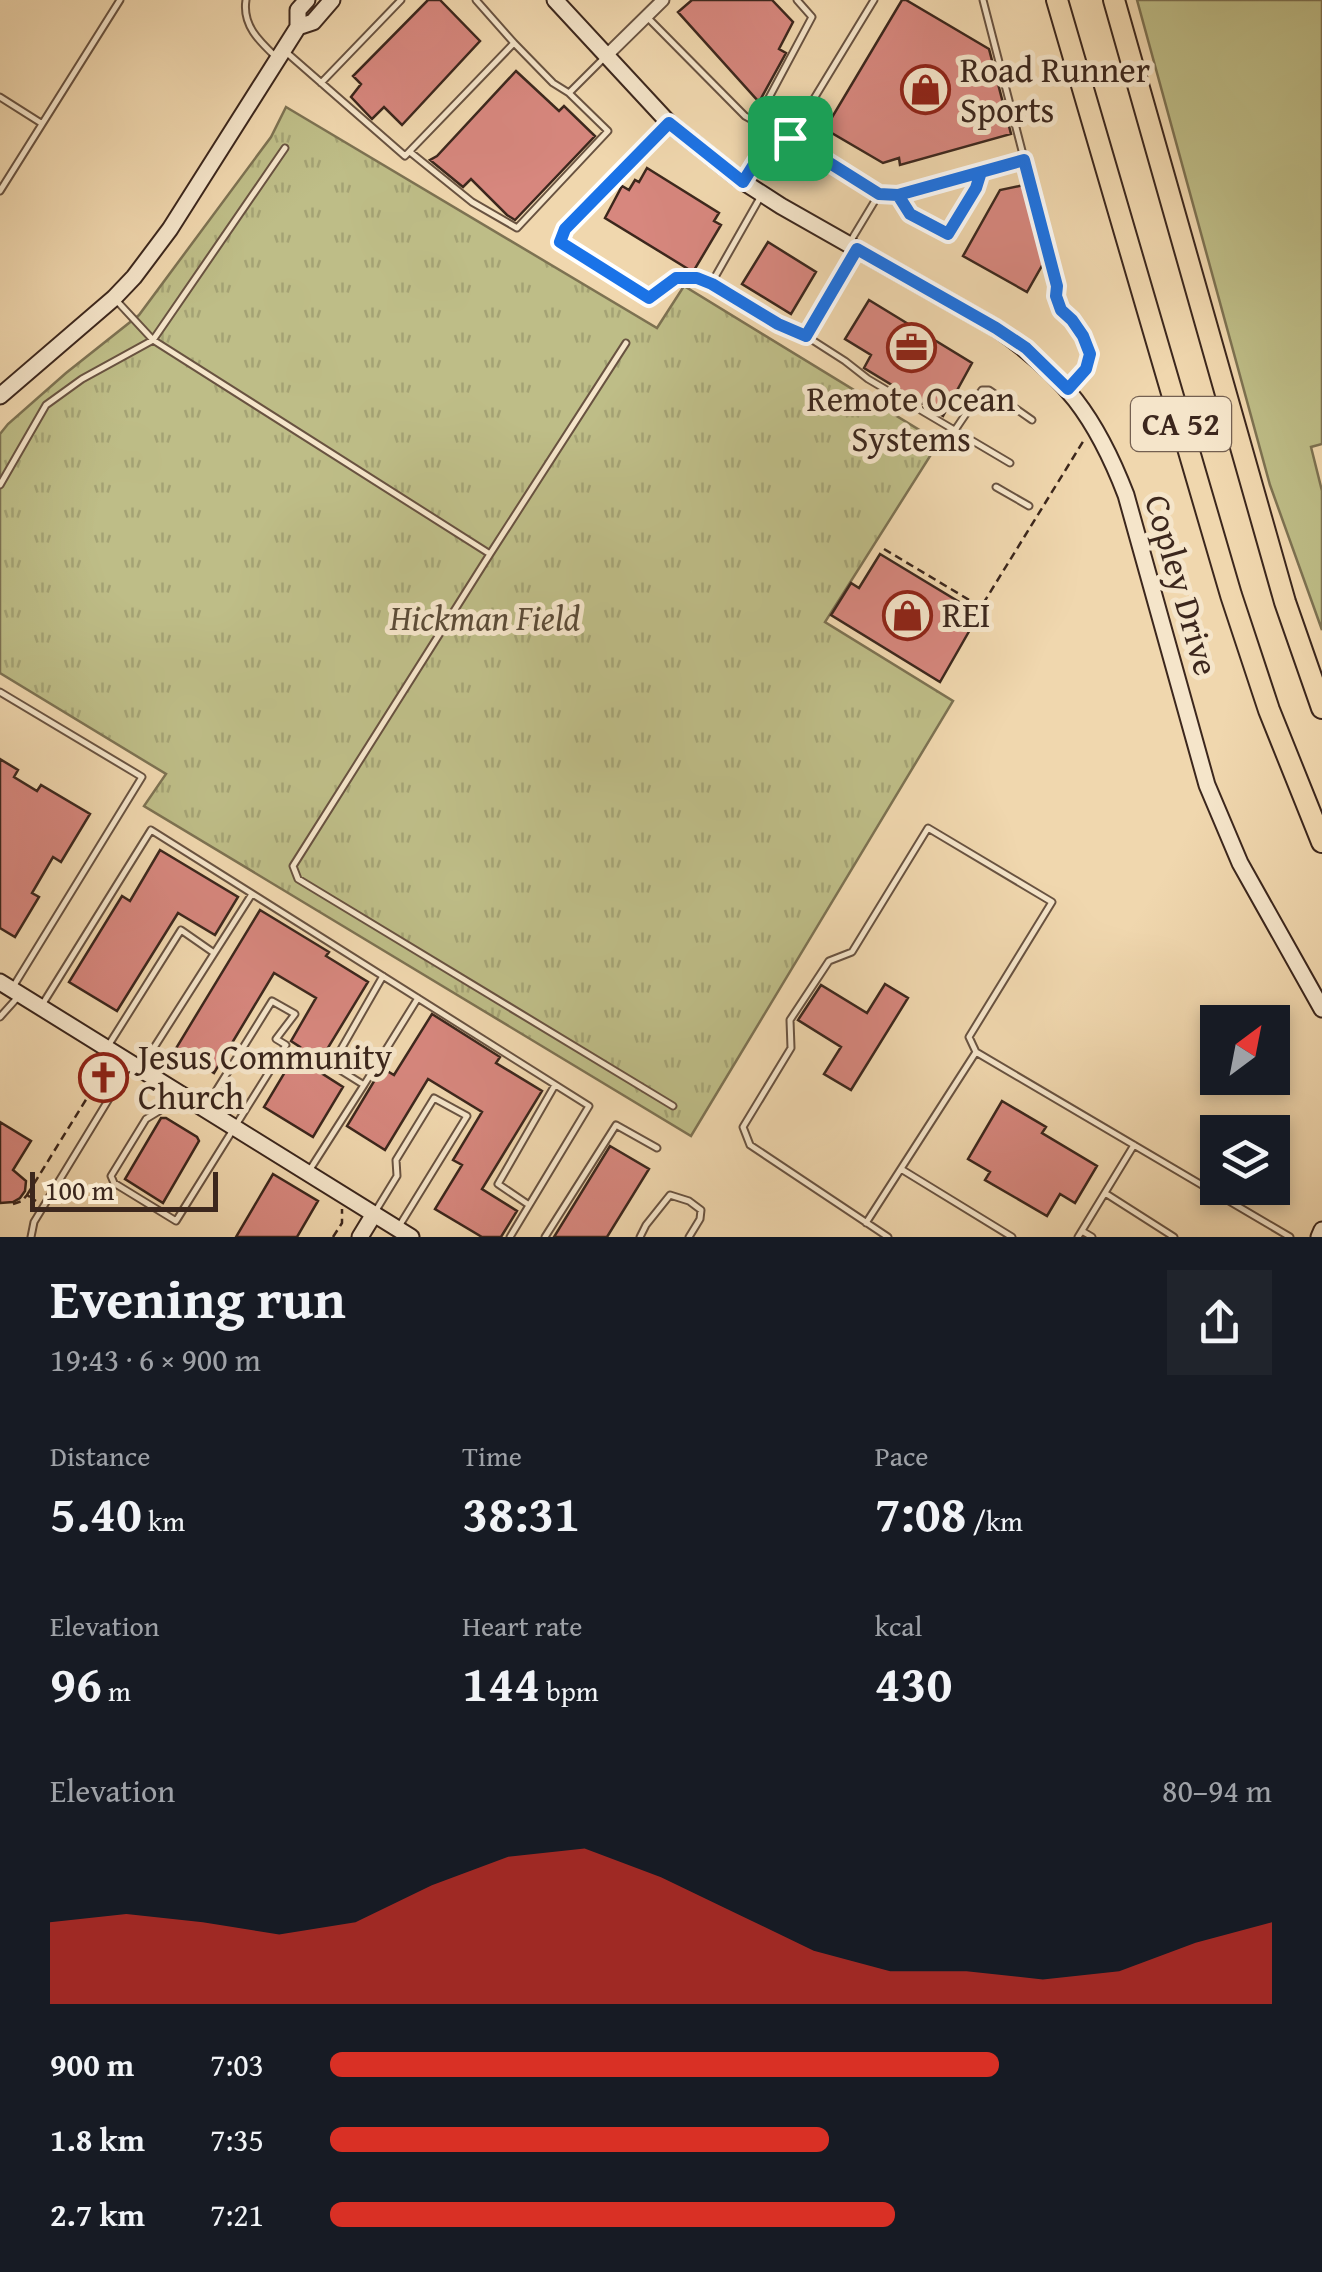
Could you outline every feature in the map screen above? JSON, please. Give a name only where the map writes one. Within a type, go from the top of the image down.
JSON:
[{"type":"highway","name":"CA 52","points":[[1057,0],[1231,595],[1269,710],[1322,842]]},
{"type":"highway","name":"CA 52","points":[[1114,0],[1285,602],[1322,708]]},
{"type":"street","points":[[0,396],[114,298],[134,276],[170,229],[298,27],[298,10],[307,0]]},
{"type":"street","points":[[298,27],[313,22],[332,0]]},
{"type":"street","name":"Copley Drive","points":[[555,0],[669,123],[743,182],[996,328],[1026,348],[1068,389],[1097,430],[1126,496],[1207,785],[1240,863],[1322,1009]]},
{"type":"street","points":[[606,56],[664,0]]},
{"type":"street","points":[[11,989],[132,1068],[176,1091],[404,1233]]},
{"type":"street","points":[[360,1237],[374,1214]]},
{"type":"street","points":[[1318,1237],[1322,1230]]},
{"type":"lane","points":[[0,191],[120,0]]},
{"type":"lane","points":[[246,0],[248,26],[259,41],[320,83],[405,156],[514,43]]},
{"type":"lane","points":[[320,83],[401,0]]},
{"type":"lane","points":[[410,152],[472,202],[517,228],[608,131],[553,83],[476,0]]},
{"type":"lane","points":[[756,122],[812,17],[797,0]]},
{"type":"lane","points":[[790,138],[874,0]]},
{"type":"lane","points":[[983,0],[1057,286],[1056,296],[1061,310],[1083,336],[1090,354],[1086,369],[1068,389]]},
{"type":"lane","points":[[648,18],[745,116],[765,127],[768,142],[743,182]]},
{"type":"lane","points":[[569,93],[606,56]]},
{"type":"lane","points":[[0,98],[42,123]]},
{"type":"lane","points":[[669,123],[565,229],[560,242],[649,298],[676,278],[697,278],[712,284],[778,324],[806,336],[868,379],[1010,463]]},
{"type":"lane","points":[[768,142],[790,138],[879,194],[898,195],[1024,160]]},
{"type":"lane","points":[[0,485],[46,405],[82,379],[153,340],[285,148]]},
{"type":"lane","points":[[898,195],[910,214],[948,234],[976,188],[981,172]]},
{"type":"lane","points":[[712,284],[762,194]]},
{"type":"lane","points":[[806,336],[879,194]]},
{"type":"lane","points":[[114,298],[153,340],[490,554]]},
{"type":"lane","points":[[626,344],[293,866],[298,879],[673,1106]]},
{"type":"lane","points":[[955,431],[982,390],[989,390],[1032,420]]},
{"type":"lane","points":[[996,487],[1029,506]]},
{"type":"lane","points":[[0,692],[142,777],[11,989],[0,1016]]},
{"type":"lane","points":[[888,1237],[750,1145],[743,1127],[791,1048],[790,1020],[829,961],[852,952],[928,828],[1052,902],[968,1036],[976,1052],[1278,1234],[1290,1237]]},
{"type":"lane","points":[[41,1008],[151,830],[589,1106],[510,1237]]},
{"type":"lane","points":[[32,1237],[34,1222],[132,1068],[252,894]]},
{"type":"lane","points":[[106,1048],[180,930],[214,953]]},
{"type":"lane","points":[[364,1085],[332,1064],[383,976]]},
{"type":"lane","points":[[308,1173],[418,998]]},
{"type":"lane","points":[[176,1091],[164,1108],[146,1119],[111,1176],[114,1183],[176,1221],[286,1045],[276,1039],[295,1014],[272,1001],[204,1109]]},
{"type":"lane","points":[[866,1224],[976,1052]]},
{"type":"lane","points":[[530,1205],[498,1184],[555,1085]]},
{"type":"lane","points":[[374,1214],[397,1176],[396,1160],[434,1098],[466,1116],[404,1233]]},
{"type":"lane","points":[[545,1237],[616,1125],[656,1148]]},
{"type":"lane","points":[[1092,1237],[1080,1234],[1134,1145]]},
{"type":"lane","points":[[901,1169],[1012,1237]]},
{"type":"lane","points":[[1104,1193],[1174,1237]]},
{"type":"lane","points":[[640,1237],[670,1194],[701,1210],[689,1237]]},
{"type":"path","points":[[884,549],[981,607],[1082,442],[1097,430]]},
{"type":"path","points":[[932,586],[935,580]]},
{"type":"path","points":[[12,1204],[22,1202],[27,1195],[108,1063],[132,1068]]},
{"type":"path","points":[[27,1195],[44,1206]]},
{"type":"path","points":[[333,1237],[342,1222],[340,1204]]},
{"type":"green space","points":[[1137,0],[1322,0],[1322,444],[1311,447],[1322,491],[1322,630],[1270,485]]},
{"type":"green space","name":"Hickman Field","points":[[286,107],[657,328],[684,286],[939,442],[825,622],[953,701],[691,1136],[144,806],[166,774],[0,673],[0,434],[66,373],[139,315],[271,137]]},
{"type":"building","points":[[428,0],[440,0],[480,41],[402,125],[384,107],[372,119],[351,97],[361,84],[353,76]]},
{"type":"building","points":[[692,0],[772,0],[793,22],[779,49],[786,53],[759,102],[678,12]]},
{"type":"building","name":"Road Runner Sports","points":[[902,0],[989,49],[1011,134],[900,165],[899,158],[883,163],[825,129]]},
{"type":"building","points":[[516,71],[559,111],[564,106],[595,136],[515,220],[471,179],[463,187],[430,160]]},
{"type":"building","points":[[647,168],[719,213],[714,221],[721,225],[693,272],[605,218],[622,186],[629,190]]},
{"type":"building","points":[[1024,185],[1044,262],[1027,292],[963,256],[1000,190]]},
{"type":"building","points":[[768,242],[816,272],[791,314],[742,284]]},
{"type":"building","points":[[869,300],[972,363],[943,416],[864,368],[871,355],[845,339]]},
{"type":"building","points":[[880,554],[979,614],[940,682],[831,615],[851,583],[859,588]]},
{"type":"building","points":[[0,759],[18,770],[14,777],[37,791],[41,785],[90,814],[61,862],[53,857],[32,893],[39,897],[15,937],[0,928]]},
{"type":"building","points":[[160,850],[238,897],[215,935],[178,913],[117,1011],[69,982],[122,896],[130,901]]},
{"type":"building","points":[[260,910],[329,952],[326,956],[368,982],[315,1069],[343,1087],[313,1137],[264,1107],[300,1047],[291,1041],[316,998],[274,973],[214,1073],[175,1050]]},
{"type":"building","points":[[885,984],[908,998],[851,1090],[824,1074],[841,1047],[798,1020],[821,985],[867,1013]]},
{"type":"building","points":[[432,1014],[500,1057],[496,1063],[542,1091],[482,1189],[517,1211],[501,1237],[482,1237],[435,1209],[462,1165],[453,1160],[482,1112],[428,1079],[385,1150],[347,1126],[382,1068],[394,1075]]},
{"type":"building","points":[[1002,1101],[1046,1127],[1042,1133],[1097,1166],[1075,1203],[1060,1194],[1047,1216],[985,1180],[990,1172],[968,1159]]},
{"type":"building","points":[[161,1118],[199,1141],[163,1203],[125,1179]]},
{"type":"building","points":[[0,1122],[31,1141],[13,1170],[26,1181],[25,1191],[13,1202],[0,1203]]},
{"type":"building","points":[[610,1146],[649,1169],[607,1237],[554,1237]]},
{"type":"building","points":[[273,1174],[318,1201],[297,1237],[236,1237]]},
{"type":"place","name":"Road Runner Sports","points":[[925,90]]},
{"type":"place","name":"Remote Ocean Systems","points":[[911,347]]},
{"type":"place","name":"REI","points":[[907,615]]},
{"type":"place","name":"Jesus Community Church","points":[[103,1077]]},
{"type":"route","points":[[790,138],[768,142],[743,182],[669,123],[565,229],[560,242],[649,298],[676,278],[697,278],[806,336],[857,249],[996,328],[1026,348],[1068,389],[1086,369],[1090,354],[1083,336],[1061,310],[1056,296],[1057,286],[1024,160],[898,195],[910,214],[948,234],[976,188],[981,172],[898,195],[879,194],[790,138]]}]
